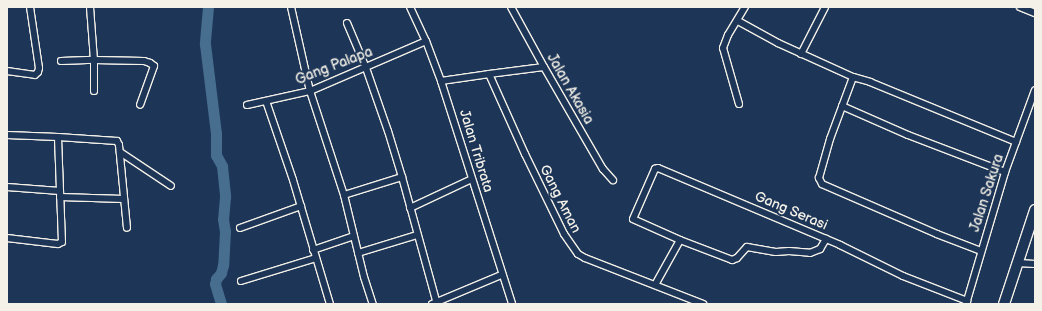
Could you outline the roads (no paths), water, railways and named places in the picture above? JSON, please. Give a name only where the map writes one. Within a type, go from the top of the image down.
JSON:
[{"type":"main road","points":[[1004,304],[1035,210]]},
{"type":"street","points":[[7,71],[35,75],[38,72],[39,68],[30,7]]},
{"type":"street","points":[[90,7],[94,60],[94,91]]},
{"type":"street","points":[[291,7],[310,91],[344,195],[358,253],[373,304]]},
{"type":"street","name":"Jalan Tribrata","points":[[410,7],[426,41],[441,81],[501,275],[512,304]]},
{"type":"street","name":"Jalan Akasia","points":[[512,7],[544,67],[603,169],[612,180]]},
{"type":"street","points":[[739,104],[723,48],[728,34],[738,21],[745,7]]},
{"type":"street","points":[[801,54],[825,7]]},
{"type":"street","points":[[1020,7],[1035,13]]},
{"type":"street","points":[[738,21],[801,54],[853,77],[1016,142]]},
{"type":"street","points":[[348,24],[366,68],[402,177],[435,303],[501,275]]},
{"type":"street","name":"Gang Palapa","points":[[247,105],[310,91],[426,41]]},
{"type":"street","points":[[61,61],[129,60],[153,64],[154,69],[140,105]]},
{"type":"street","points":[[441,81],[544,67]]},
{"type":"street","name":"Gang Aman","points":[[489,74],[528,161],[564,234],[573,248],[585,258],[702,304]]},
{"type":"street","points":[[853,77],[830,139],[819,178],[820,182],[937,234],[981,251]]},
{"type":"street","name":"Jalan Sakura","points":[[966,303],[1005,172],[1035,90]]},
{"type":"street","points":[[266,101],[301,206],[330,304]]},
{"type":"street","points":[[842,106],[908,135],[1005,172]]},
{"type":"street","points":[[7,135],[115,140],[119,144],[127,228]]},
{"type":"street","points":[[7,238],[58,244],[61,243],[58,137]]},
{"type":"street","points":[[120,152],[171,186]]},
{"type":"street","name":"Gang Serasi","points":[[680,240],[633,219],[655,169],[659,168],[826,239],[903,276],[966,303]]},
{"type":"street","points":[[344,195],[402,177]]},
{"type":"street","points":[[410,208],[472,179]]},
{"type":"street","points":[[7,187],[60,194],[124,199]]},
{"type":"street","points":[[240,228],[301,206]]},
{"type":"street","points":[[358,253],[417,235]]},
{"type":"street","points":[[313,250],[354,236]]},
{"type":"street","points":[[655,285],[680,240],[732,260],[737,258],[747,247],[776,252],[789,251],[810,253],[820,249],[826,239]]},
{"type":"street","points":[[241,282],[316,258]]},
{"type":"street","points":[[1018,263],[1035,264]]},
{"type":"waterway","points":[[208,7],[205,44],[216,133],[216,155],[222,166],[225,197],[223,219],[225,231],[223,265],[221,273],[216,279],[215,284],[221,304]]}]
